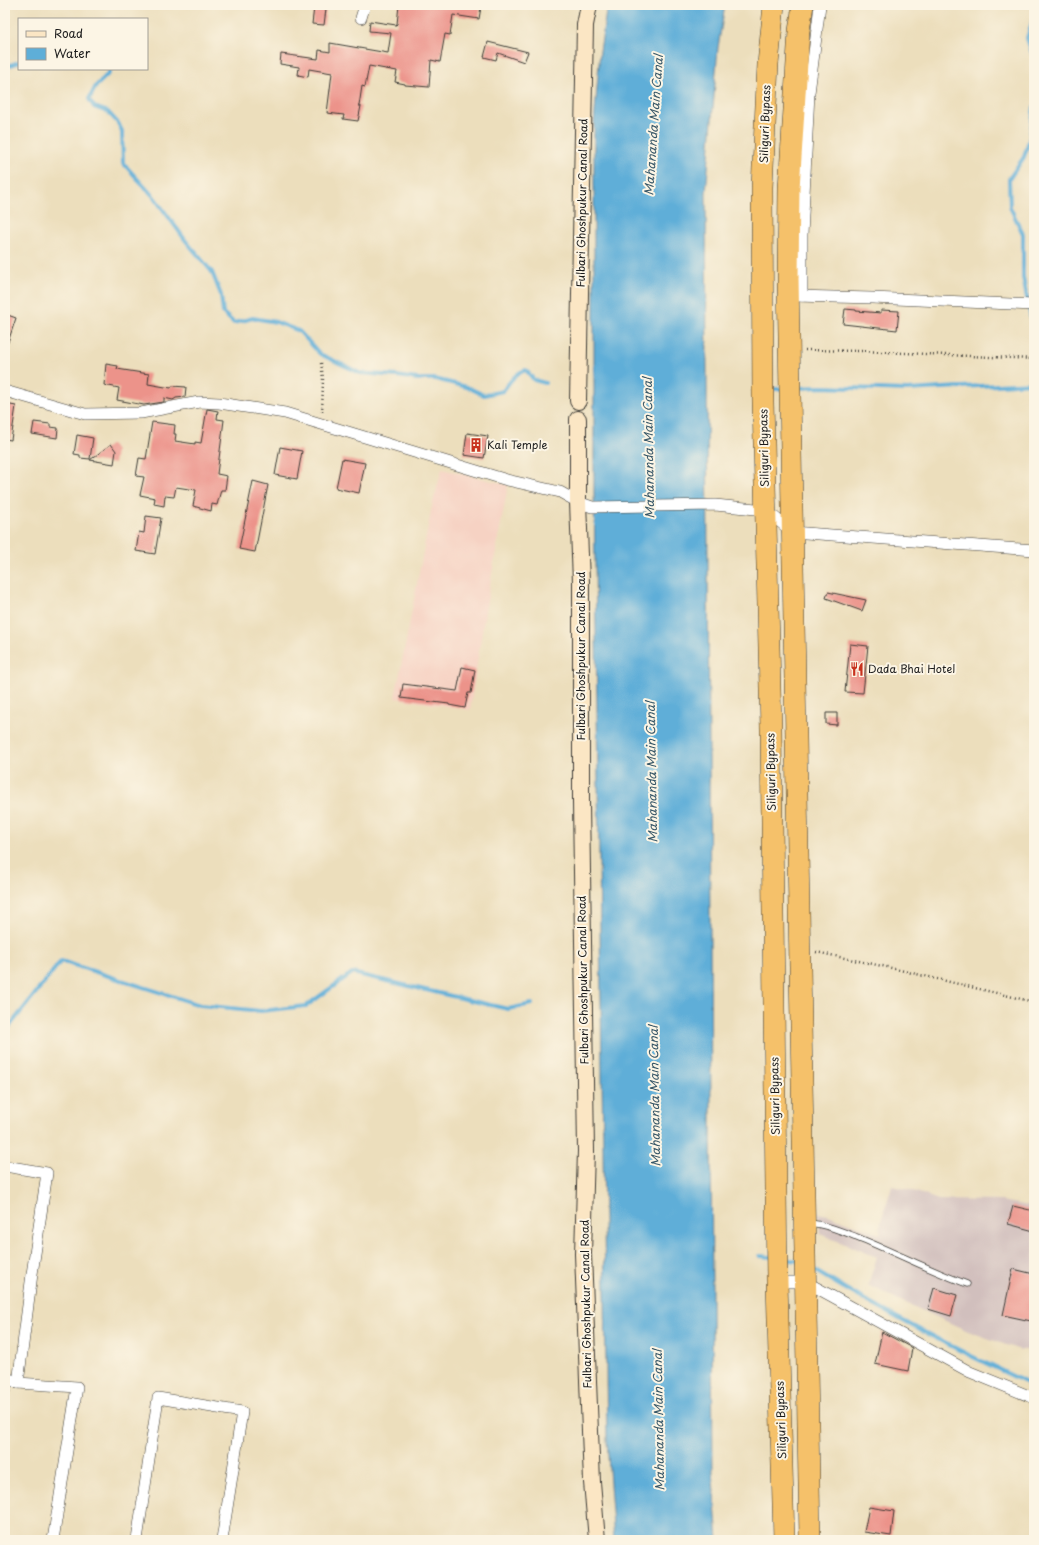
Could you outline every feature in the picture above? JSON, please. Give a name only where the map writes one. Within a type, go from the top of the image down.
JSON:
[{"type":"highway","name":"Siliguri Bypass","points":[[774,5],[768,64],[762,188],[763,402],[770,721],[777,1282],[784,1540]]},
{"type":"highway","points":[[803,5],[799,31],[789,188],[795,296],[789,356],[810,1540]]},
{"type":"street","points":[[361,18],[365,5]]},
{"type":"street","name":"Fulbari Ghoshpukur Canal Road","points":[[578,401],[585,25],[589,5]]},
{"type":"street","points":[[820,5],[810,93],[802,235],[795,296],[1034,305]]},
{"type":"street","points":[[5,390],[85,414],[140,413],[199,402],[219,403],[285,413],[507,480],[560,492],[585,504],[715,505],[766,510],[792,532],[1034,550]]},
{"type":"street","points":[[578,401],[578,419]]},
{"type":"street","name":"Fulbari Ghoshpukur Canal Road","points":[[578,419],[585,504],[581,582],[581,802],[586,1151],[583,1254],[592,1482],[597,1540]]},
{"type":"street","points":[[5,1166],[47,1173],[18,1383]]},
{"type":"street","points":[[777,1282],[806,1282],[970,1372],[1034,1398]]},
{"type":"street","points":[[5,1389],[6,1377],[18,1383],[77,1387],[53,1540]]},
{"type":"street","points":[[136,1540],[158,1398],[242,1412],[222,1540]]},
{"type":"lane","points":[[805,1232],[819,1224],[898,1254],[967,1284]]},
{"type":"path","points":[[789,356],[861,351],[1034,359]]},
{"type":"path","points":[[320,424],[323,403],[321,364]]},
{"type":"path","points":[[799,949],[887,967],[1034,1002]]},
{"type":"shaded area","points":[[442,469],[508,485],[485,612],[470,710],[395,698],[432,506]]},
{"type":"shaded area","points":[[892,1186],[911,1190],[938,1200],[1002,1201],[1034,1207],[1034,1350],[1020,1350],[968,1331],[868,1285],[877,1257],[820,1234],[818,1213],[828,1215],[880,1234],[881,1221]]},
{"type":"water","name":"Mahananda Main Canal","points":[[607,5],[725,5],[718,47],[706,193],[713,1480],[718,1540],[614,1540],[607,1441],[594,490],[594,124],[600,51]]},
{"type":"building","points":[[399,5],[467,5],[481,7],[479,19],[453,15],[450,35],[445,34],[440,62],[431,60],[429,87],[405,85],[395,82],[397,71],[369,66],[365,87],[362,86],[359,106],[361,106],[358,121],[343,119],[344,115],[327,113],[332,73],[309,69],[308,77],[298,75],[299,67],[280,64],[281,54],[318,59],[319,50],[330,52],[330,43],[388,53],[391,33],[369,31],[370,21],[396,25]]},
{"type":"building","points":[[314,7],[326,9],[324,25],[312,24]]},
{"type":"building","points":[[488,42],[528,52],[524,62],[498,53],[496,60],[484,57]]},
{"type":"building","points":[[845,309],[881,313],[881,310],[899,311],[897,330],[843,324]]},
{"type":"building","points":[[5,314],[16,318],[7,345],[5,345]]},
{"type":"building","points":[[106,364],[118,366],[117,369],[149,374],[148,384],[171,388],[172,386],[186,387],[185,397],[176,398],[173,400],[164,398],[164,402],[144,405],[117,400],[119,388],[104,385]]},
{"type":"building","points":[[5,404],[16,406],[11,440],[5,439]]},
{"type":"building","points":[[207,409],[218,411],[217,419],[224,420],[217,474],[227,476],[225,490],[221,490],[217,505],[212,504],[211,511],[193,506],[196,490],[176,487],[174,497],[165,496],[164,506],[154,504],[155,498],[140,495],[144,477],[136,476],[139,458],[146,459],[152,422],[175,425],[175,441],[195,444],[195,442],[201,443]]},
{"type":"building","points":[[34,422],[50,424],[50,427],[58,428],[57,438],[32,434]]},
{"type":"building","name":"Kali Temple","points":[[467,433],[488,436],[484,458],[464,455]]},
{"type":"building","points":[[77,435],[93,438],[90,459],[80,458],[80,455],[74,454]]},
{"type":"building","points":[[111,444],[116,451],[114,464],[90,460]]},
{"type":"building","points":[[280,447],[302,451],[297,479],[275,475]]},
{"type":"building","points":[[342,459],[365,463],[359,493],[336,488]]},
{"type":"building","points":[[253,481],[268,485],[255,552],[239,549]]},
{"type":"building","points":[[146,516],[161,518],[155,554],[136,551],[139,532],[144,533]]},
{"type":"building","points":[[828,592],[866,600],[862,611],[826,598]]},
{"type":"building","name":"Dada Bhai Hotel","points":[[850,644],[868,646],[863,693],[845,692]]},
{"type":"building","points":[[462,667],[475,670],[471,693],[468,693],[465,708],[449,704],[401,698],[403,684],[457,691]]},
{"type":"building","points":[[826,713],[837,713],[837,725],[826,724]]},
{"type":"building","points":[[1013,1206],[1034,1211],[1034,1231],[1008,1224]]},
{"type":"building","points":[[1013,1269],[1034,1274],[1034,1308],[1031,1321],[1003,1315]]},
{"type":"building","points":[[934,1288],[957,1295],[951,1316],[928,1309]]},
{"type":"building","points":[[882,1332],[912,1348],[908,1371],[875,1364]]},
{"type":"building","points":[[869,1507],[894,1511],[891,1536],[864,1532]]},
{"type":"waterway","points":[[1034,16],[1027,38],[1034,59]]},
{"type":"waterway","points":[[5,67],[18,62]]},
{"type":"waterway","points":[[109,70],[109,73],[96,86],[89,99],[94,107],[108,112],[118,123],[122,131],[123,163],[154,197],[186,241],[212,272],[221,295],[223,313],[234,323],[253,318],[276,322],[299,331],[320,354],[360,373],[417,379],[435,379],[467,387],[484,395],[503,391],[515,376],[526,370],[534,380],[545,383]]},
{"type":"waterway","points":[[1034,107],[1030,137],[1024,157],[1009,179],[1010,207],[1023,234],[1023,277],[1034,329]]},
{"type":"waterway","points":[[796,388],[822,387],[907,390],[1034,383]]},
{"type":"waterway","points":[[770,389],[785,389]]},
{"type":"waterway","points":[[5,1032],[61,961],[200,1005],[261,1011],[306,1006],[352,973],[508,1009],[532,1004]]},
{"type":"waterway","points":[[760,1256],[771,1257]]},
{"type":"waterway","points":[[782,1259],[799,1261]]},
{"type":"waterway","points":[[812,1269],[921,1330],[1034,1386]]},
{"type":"place","name":"Kali Temple","points":[[476,445]]},
{"type":"place","name":"Dada Bhai Hotel","points":[[857,669]]}]
